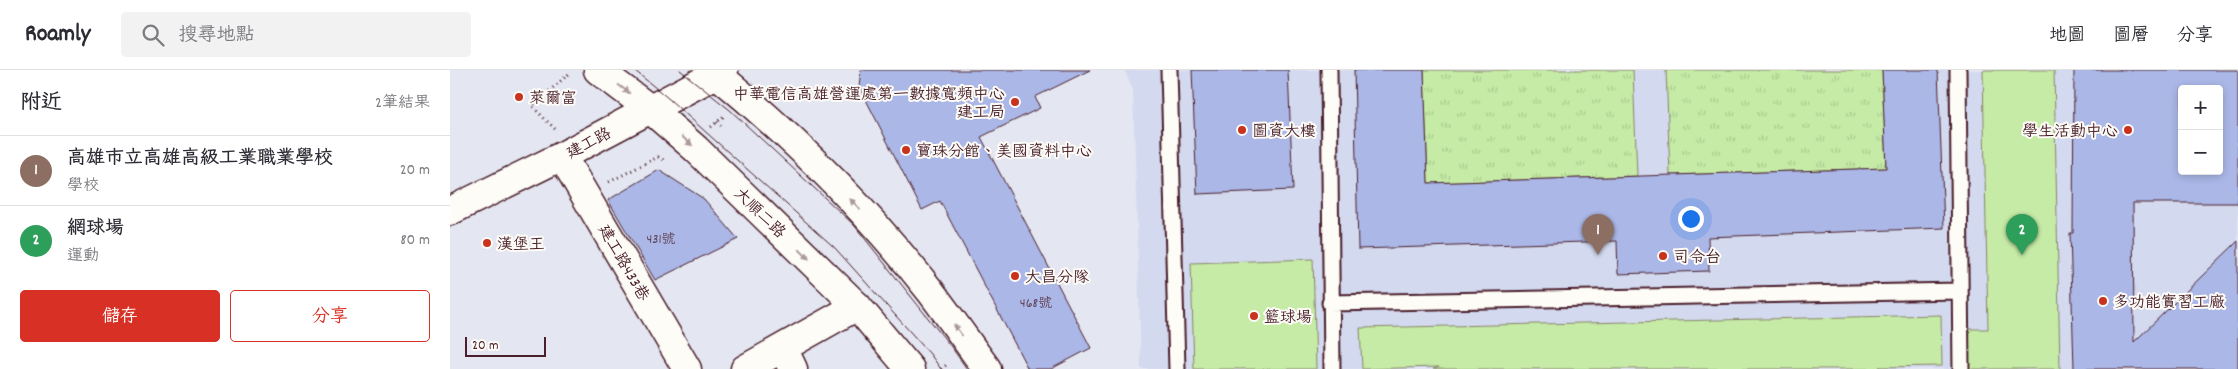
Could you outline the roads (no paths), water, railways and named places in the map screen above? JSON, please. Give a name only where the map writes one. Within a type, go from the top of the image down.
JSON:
[{"type":"street","name":"大順二路","points":[[598,70],[650,109],[696,149],[857,306],[910,369]]},
{"type":"street","name":"建工路","points":[[450,211],[562,156],[718,71]]},
{"type":"street","points":[[718,71],[862,211],[930,292],[987,369]]},
{"type":"street","name":"建工路433巷","points":[[562,156],[688,369]]},
{"type":"street","points":[[745,369],[788,359],[857,306]]},
{"type":"lane","points":[[1169,70],[1177,369]]},
{"type":"lane","points":[[1329,70],[1332,369]]},
{"type":"lane","points":[[1958,70],[1961,369]]},
{"type":"lane","points":[[1330,303],[1960,291]]},
{"type":"tram line","points":[[634,70],[835,248],[930,354],[941,369]]},
{"type":"tram line","points":[[680,70],[730,110],[854,225],[967,369]]},
{"type":"place","name":"萊爾富","points":[[519,97]]},
{"type":"place","name":"中華電信高雄營運處第一數據寬頻中心 建工局","points":[[1015,102]]},
{"type":"place","name":"圖資大樓","points":[[1242,130]]},
{"type":"place","name":"學生活動中心","points":[[2128,130]]},
{"type":"place","name":"寶珠分館、美國資料中心","points":[[906,150]]},
{"type":"place","name":"漢堡王","points":[[487,243]]},
{"type":"place","name":"高雄市立高雄高級工業職業學校","points":[[1598,255]]},
{"type":"place","name":"網球場","points":[[2022,255]]},
{"type":"place","name":"司令台","points":[[1663,256]]},
{"type":"place","name":"大昌分隊","points":[[1015,276]]},
{"type":"place","name":"多功能實習工廠","points":[[2103,301]]},
{"type":"place","name":"籃球場","points":[[1254,316]]}]
